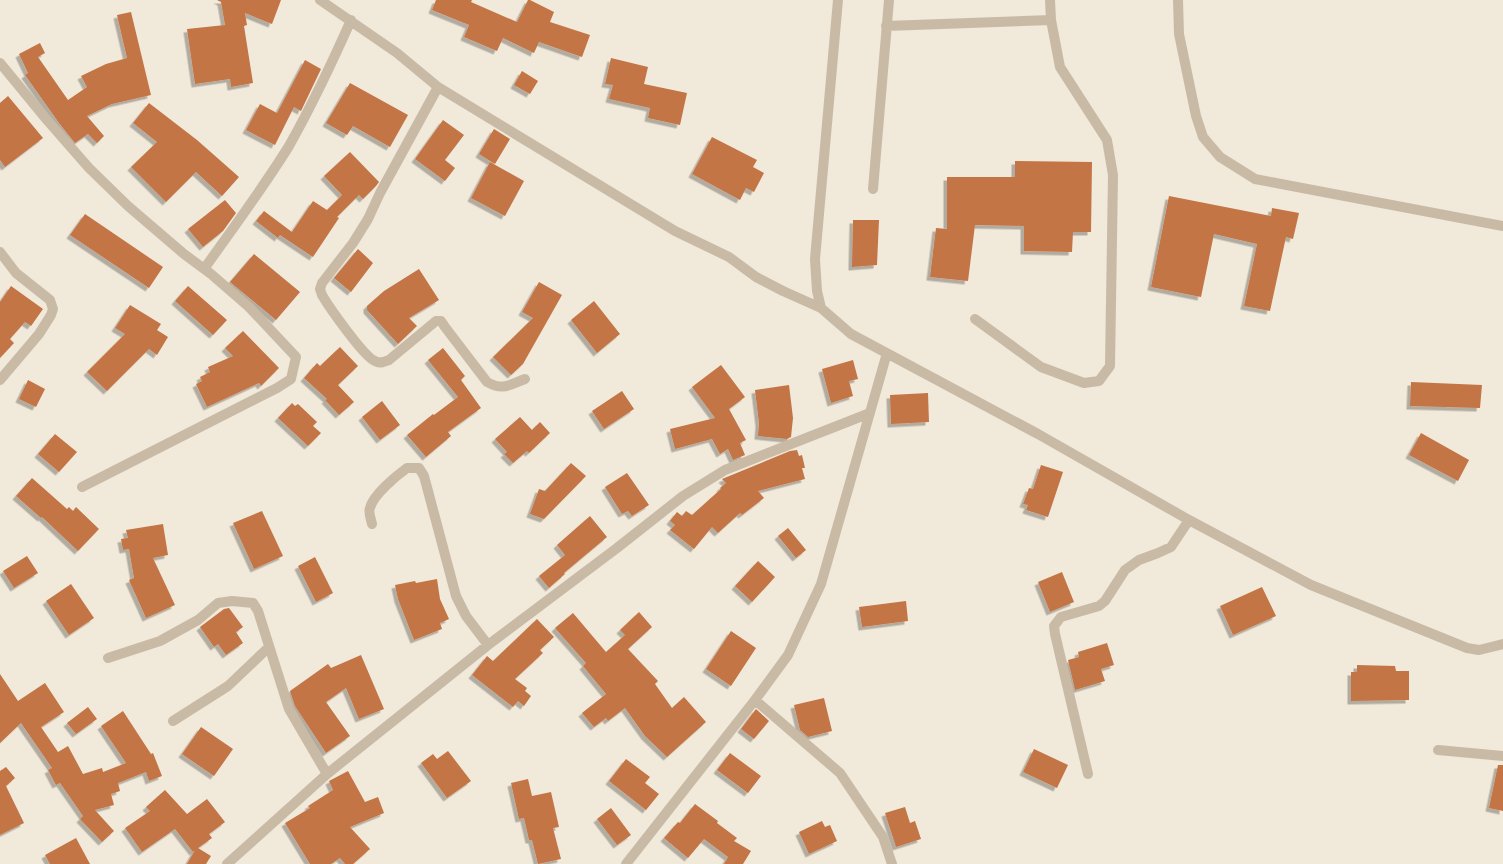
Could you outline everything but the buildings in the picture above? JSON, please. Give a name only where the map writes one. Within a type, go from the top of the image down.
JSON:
[{"type":"street","points":[[320,0],[397,53],[438,87],[675,231],[729,257],[756,277],[821,308],[851,334],[1038,434],[1189,520],[1311,585],[1467,648],[1479,650],[1503,644]]},
{"type":"street","points":[[821,308],[817,291],[814,259],[837,5],[831,0]]},
{"type":"street","points":[[873,188],[889,0]]},
{"type":"street","points":[[975,319],[1041,367],[1084,383],[1099,381],[1110,366],[1113,175],[1107,140],[1060,67],[1051,20],[1050,0]]},
{"type":"street","points":[[1178,0],[1179,34],[1196,116],[1203,137],[1220,157],[1255,179],[1503,226]]},
{"type":"street","points":[[204,269],[262,188],[289,146],[322,84],[351,20]]},
{"type":"street","points":[[886,26],[1051,20]]},
{"type":"street","points":[[0,63],[89,168],[128,206],[249,307],[296,357],[291,379],[277,388],[82,487]]},
{"type":"street","points":[[438,87],[380,193],[368,219],[322,283],[320,289],[322,295],[364,353],[374,361],[383,363],[390,360],[436,321],[441,321],[487,382],[495,387],[504,387],[525,379]]},
{"type":"street","points":[[0,252],[16,273],[50,300],[53,309],[51,316],[39,334],[0,380]]},
{"type":"street","points":[[626,864],[755,700],[788,655],[821,584],[887,353]]},
{"type":"street","points":[[227,864],[327,774],[488,645],[617,548],[683,496],[725,470],[870,413]]},
{"type":"street","points":[[372,524],[369,508],[374,500],[390,481],[407,468],[419,468],[424,476],[456,596],[466,616],[488,645]]},
{"type":"street","points":[[1088,774],[1054,626],[1061,617],[1099,606],[1105,601],[1124,570],[1140,560],[1158,554],[1172,547],[1189,520]]},
{"type":"street","points":[[108,658],[160,641],[198,620],[218,604],[232,601],[252,604],[258,611],[289,709],[327,774]]},
{"type":"street","points":[[173,721],[228,686],[269,647]]},
{"type":"street","points":[[755,700],[840,773],[883,837],[892,864]]},
{"type":"street","points":[[1438,750],[1503,756]]}]
